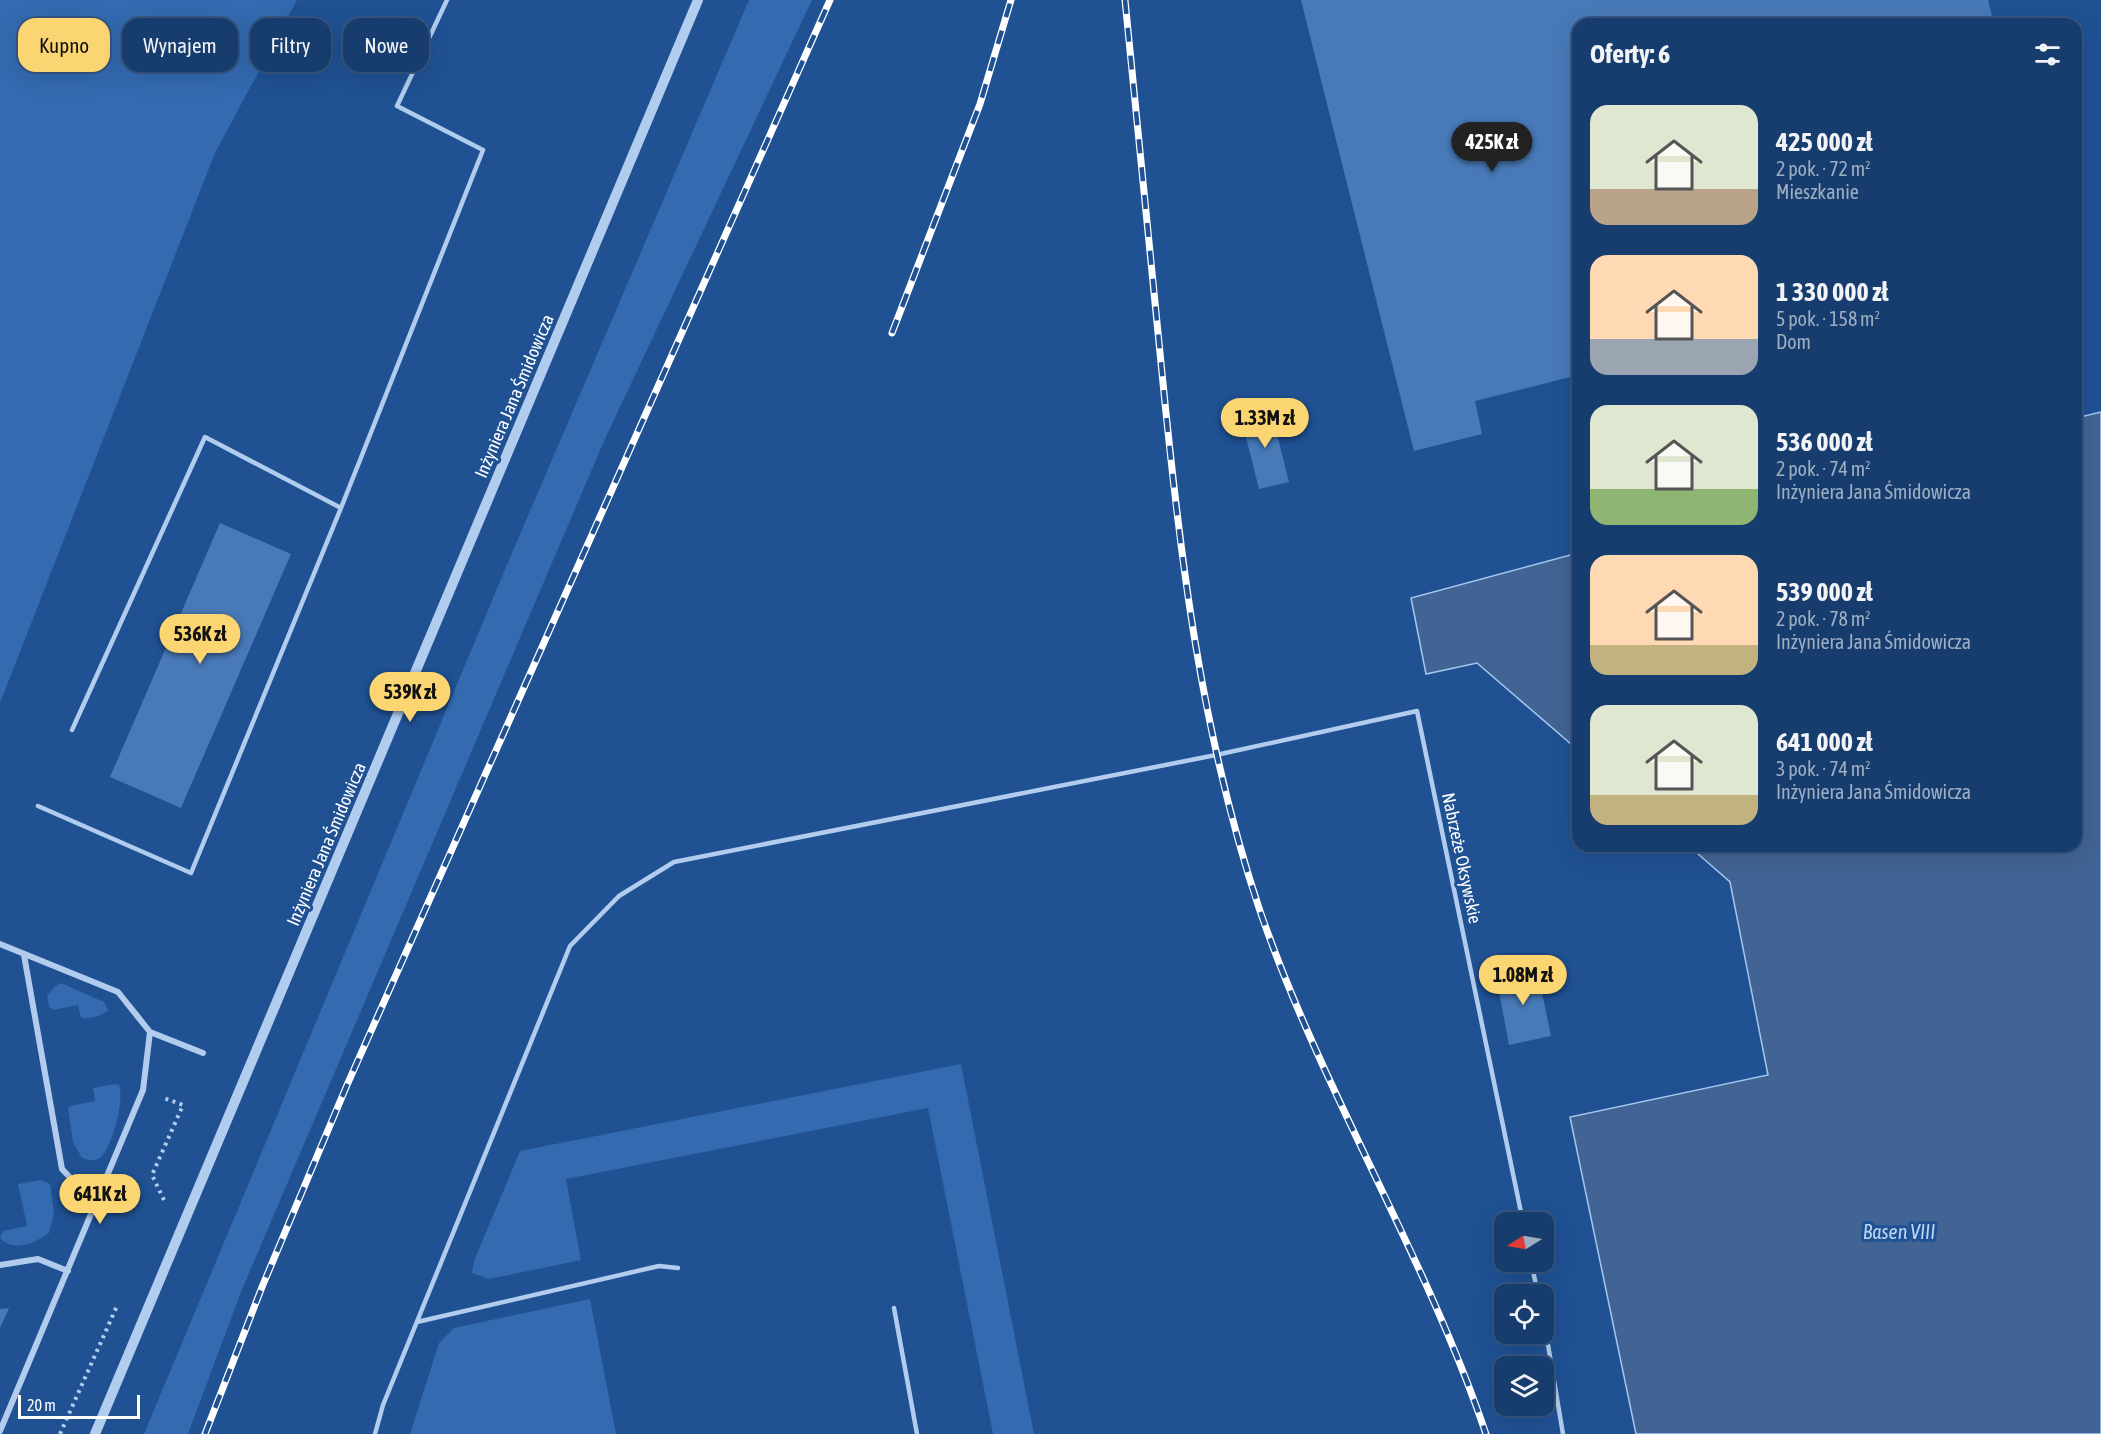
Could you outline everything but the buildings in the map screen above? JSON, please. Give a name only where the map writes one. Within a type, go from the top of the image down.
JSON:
[{"type":"street","name":"Inżyniera Jana Śmidowicza","points":[[95,1434],[698,0]]},
{"type":"street","points":[[0,944],[118,992],[150,1032],[203,1053]]},
{"type":"street","points":[[24,955],[62,1169],[96,1205]]},
{"type":"street","points":[[0,1431],[143,1090],[150,1032]]},
{"type":"street","points":[[0,1265],[38,1259],[68,1271]]},
{"type":"lane","points":[[38,806],[191,873],[341,508],[483,150],[397,106],[447,0]]},
{"type":"lane","points":[[72,730],[205,437],[341,508]]},
{"type":"lane","name":"Nabrzeże Oksywskie","points":[[417,1322],[570,946],[618,896],[674,862],[1216,755],[1417,711],[1521,1212]]},
{"type":"lane","points":[[375,1434],[383,1405],[417,1322],[659,1266],[678,1268]]},
{"type":"lane","points":[[894,1308],[917,1434]]},
{"type":"lane","points":[[1548,1344],[1563,1434]]},
{"type":"path","points":[[164,1201],[152,1174],[183,1105]]},
{"type":"path","points":[[60,1434],[121,1296]]},
{"type":"shaded area","points":[[0,0],[297,0],[287,18],[250,18],[250,72],[258,72],[215,153],[0,703]]},
{"type":"shaded area","points":[[749,0],[812,0],[604,441],[241,1292],[188,1434],[144,1434],[506,567]]},
{"type":"shaded area","points":[[61,983],[104,1002],[108,1010],[100,1015],[81,1018],[78,1005],[53,1010],[49,1007],[47,996],[55,986]]},
{"type":"shaded area","points":[[961,1064],[1034,1434],[993,1434],[928,1108],[566,1179],[581,1260],[490,1279],[472,1273],[474,1261],[520,1151]]},
{"type":"shaded area","points":[[119,1085],[120,1101],[109,1145],[98,1159],[82,1158],[73,1142],[68,1108],[95,1101],[93,1088]]},
{"type":"shaded area","points":[[41,1180],[50,1184],[54,1213],[49,1233],[24,1245],[6,1243],[0,1238],[3,1231],[27,1226],[18,1184]]},
{"type":"shaded area","points":[[590,1299],[616,1434],[410,1434],[439,1343],[454,1328]]},
{"type":"water","name":"Basen VIII","points":[[2101,412],[2101,1434],[1636,1434],[1570,1117],[1768,1075],[1730,882],[1696,852],[2082,852],[2082,417]]},
{"type":"water","points":[[1572,555],[1572,745],[1477,663],[1426,674],[1411,598]]},
{"type":"railway","points":[[205,1434],[262,1287],[347,1085],[830,0]]},
{"type":"railway","points":[[892,333],[980,104],[1011,0]]},
{"type":"railway","points":[[1125,0],[1185,578],[1222,779],[1260,911],[1285,978],[1434,1302],[1486,1434]]}]
